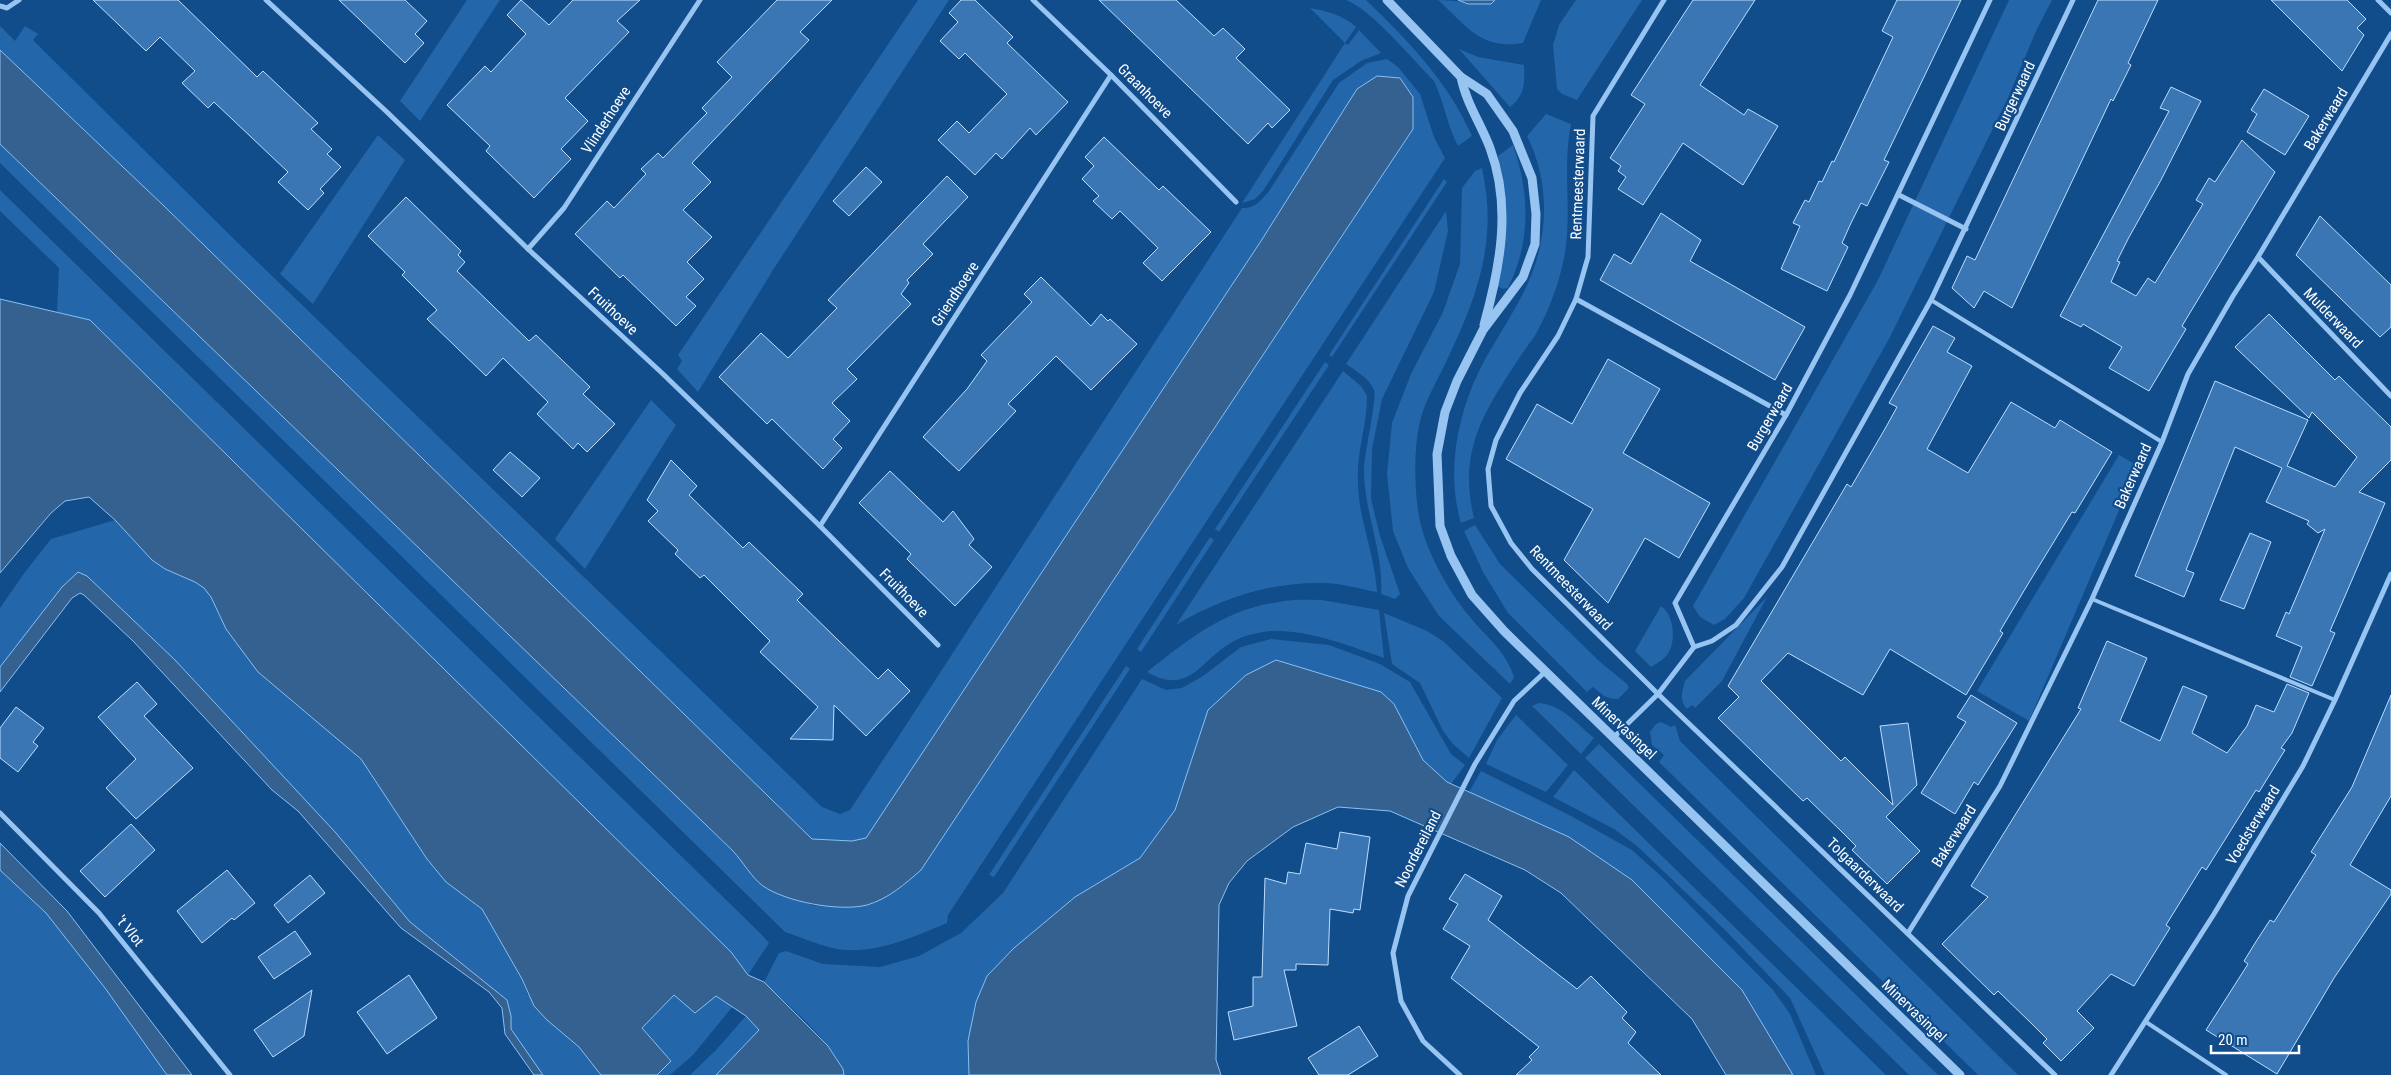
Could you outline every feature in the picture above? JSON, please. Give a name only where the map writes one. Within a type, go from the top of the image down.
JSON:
[{"type":"street","points":[[0,6],[6,8],[19,0]]},
{"type":"street","name":"Fruithoeve","points":[[266,0],[388,113],[528,249],[664,374],[820,526],[938,646]]},
{"type":"street","name":"Vlinderhoeve","points":[[528,249],[564,208],[700,0]]},
{"type":"street","name":"Graanhoeve","points":[[1033,0],[1111,75],[1236,202]]},
{"type":"street","name":"Minervasingel","points":[[1387,0],[1461,77],[1487,94],[1513,131],[1532,178],[1536,214],[1535,244],[1523,277],[1483,330],[1457,380],[1445,412],[1437,454],[1440,526],[1451,556],[1472,596],[1546,671],[1960,1075]]},
{"type":"street","name":"Rentmeesterwaard","points":[[1658,694],[1532,569],[1511,543],[1490,506],[1488,469],[1496,440],[1520,393],[1558,336],[1576,298],[1588,257],[1592,116],[1664,0]]},
{"type":"street","name":"Burgerwaard","points":[[1990,0],[1850,295],[1786,415],[1675,603],[1694,647],[1712,641],[1736,625],[1782,567],[1931,300],[2074,0]]},
{"type":"street","points":[[2378,0],[2391,13]]},
{"type":"street","name":"Bakerwaard","points":[[1908,933],[2000,786],[2092,599],[2162,442],[2188,374],[2391,34]]},
{"type":"street","name":"Griendhoeve","points":[[820,526],[1111,75]]},
{"type":"street","name":"Minervasingel","points":[[1461,77],[1464,91],[1490,148],[1503,205],[1501,255],[1483,330]]},
{"type":"street","points":[[1899,195],[1966,229]]},
{"type":"street","name":"Mulderwaard","points":[[2258,257],[2391,396]]},
{"type":"street","points":[[1576,298],[1786,415]]},
{"type":"street","name":"Voedsterwaard","points":[[2111,1075],[2214,914],[2303,766],[2335,700],[2391,574]]},
{"type":"street","points":[[1614,737],[1658,694],[1694,647]]},
{"type":"street","name":"Noordereiland","points":[[1460,1075],[1423,1041],[1401,1001],[1393,953],[1408,896],[1467,779],[1514,701],[1546,671]]},
{"type":"street","name":"Tolgaarderwaard","points":[[1658,694],[2055,1075]]},
{"type":"street","name":"'t Vlot","points":[[0,813],[99,912],[230,1075]]},
{"type":"lane","points":[[1931,300],[2162,442]]},
{"type":"lane","points":[[2092,599],[2335,700]]},
{"type":"lane","points":[[2146,1022],[2226,1075]]},
{"type":"shaded area","points":[[467,0],[500,0],[420,121],[400,101]]},
{"type":"shaded area","points":[[918,0],[949,0],[773,270],[698,392],[677,369],[682,361],[678,355]]},
{"type":"shaded area","points":[[1346,0],[1366,0],[1412,47],[1439,79],[1472,136],[1458,146],[1434,81],[1379,24],[1356,5]]},
{"type":"shaded area","points":[[1438,0],[1491,4],[1495,0],[1541,0],[1523,43],[1508,44],[1496,43],[1475,34]]},
{"type":"shaded area","points":[[1458,0],[1495,0],[1491,4],[1468,4]]},
{"type":"shaded area","points":[[1576,0],[1642,0],[1577,100],[1562,94],[1557,89],[1553,45],[1559,25]]},
{"type":"shaded area","points":[[2009,0],[2052,0],[2036,31],[2008,98],[1890,337],[1744,598],[1725,619],[1714,625],[1700,617],[1693,606],[1878,280]]},
{"type":"shaded area","points":[[1310,8],[1334,14],[1346,19],[1356,27],[1345,43]]},
{"type":"shaded area","points":[[0,26],[15,41],[25,26],[38,34],[33,40],[238,243],[822,807],[840,814],[850,810],[1242,208],[1251,207],[1269,191],[1339,83],[1367,63],[1387,59],[1398,67],[1420,94],[1434,137],[1445,158],[948,915],[947,923],[877,948],[847,950],[832,948],[785,932],[0,163],[0,144],[733,851],[763,886],[815,906],[921,870],[1413,129],[1413,97],[1400,78],[1357,89],[1261,241],[866,839],[852,841],[812,839],[164,206],[0,50]]},
{"type":"shaded area","points":[[1359,30],[1381,53],[1361,61],[1333,80],[1263,191],[1255,199],[1242,203],[1345,43],[1348,45]]},
{"type":"shaded area","points":[[1459,49],[1478,57],[1524,65],[1523,88],[1515,103],[1510,107]]},
{"type":"shaded area","points":[[0,50],[164,206],[812,839],[852,841],[866,838],[1261,241],[1357,89],[1377,76],[1400,78],[1413,97],[1413,129],[921,870],[902,886],[882,899],[867,905],[843,907],[814,904],[785,897],[759,883],[733,851],[0,144]]},
{"type":"shaded area","points":[[1546,114],[1571,124],[1567,161],[1568,216],[1565,252],[1557,286],[1544,318],[1494,398],[1477,434],[1469,473],[1474,518],[1461,523],[1454,484],[1454,464],[1456,444],[1465,406],[1480,369],[1528,283],[1540,247],[1544,209],[1543,190],[1535,154],[1527,136]]},
{"type":"shaded area","points":[[378,135],[405,160],[313,304],[280,274]]},
{"type":"shaded area","points":[[1513,145],[1523,181],[1525,199],[1524,235],[1516,271],[1508,288],[1503,289],[1497,286],[1505,237],[1504,189],[1498,156]]},
{"type":"shaded area","points":[[1482,168],[1488,219],[1482,267],[1468,313],[1423,411],[1417,435],[1415,463],[1416,492],[1422,529],[1438,570],[1462,607],[1506,659],[1514,677],[1510,684],[1439,616],[1408,568],[1393,531],[1387,474],[1392,423],[1411,374],[1443,312],[1460,264],[1462,188],[1475,171]]},
{"type":"shaded area","points":[[1444,179],[1447,182],[1332,357],[1329,355]]},
{"type":"shaded area","points":[[0,190],[761,934],[769,943],[748,975],[731,952],[90,320],[57,312],[59,268],[0,211]]},
{"type":"shaded area","points":[[1446,211],[1448,231],[1434,292],[1382,399],[1372,449],[1371,499],[1380,536],[1400,594],[1395,599],[1381,594],[1380,563],[1365,486],[1364,470],[1374,404],[1374,390],[1366,378],[1346,364]]},
{"type":"shaded area","points":[[0,299],[90,320],[731,952],[748,975],[764,982],[828,1046],[843,1069],[844,1075],[716,1075],[759,1030],[746,1016],[716,996],[695,1013],[674,995],[642,1028],[671,1061],[657,1075],[601,1075],[579,1047],[547,1020],[534,1006],[522,979],[482,909],[446,882],[427,859],[361,759],[258,672],[226,629],[211,597],[204,588],[165,569],[152,560],[115,520],[89,497],[65,501],[51,513],[0,573]]},
{"type":"shaded area","points":[[1325,362],[1329,365],[1219,532],[1215,529]]},
{"type":"shaded area","points":[[1343,371],[1361,386],[1367,396],[1358,484],[1361,511],[1376,578],[1377,592],[1330,583],[1284,585],[1229,600],[1193,615],[1176,625]]},
{"type":"shaded area","points":[[651,400],[676,425],[585,569],[555,539]]},
{"type":"shaded area","points":[[2119,455],[2138,466],[2029,721],[1977,691]]},
{"type":"shaded area","points":[[115,520],[152,560],[165,569],[204,588],[211,597],[226,629],[258,672],[361,759],[427,859],[446,882],[482,909],[522,980],[527,993],[547,1020],[579,1047],[601,1075],[543,1075],[511,1029],[511,1016],[507,1000],[410,922],[336,833],[175,660],[87,576],[62,587],[0,667],[0,608],[25,572],[51,539]]},
{"type":"shaded area","points":[[1475,525],[1500,564],[1599,661],[1627,684],[1629,688],[1618,699],[1604,696],[1593,687],[1587,692],[1508,613],[1483,572],[1464,531]]},
{"type":"shaded area","points":[[1210,537],[1214,540],[1141,652],[1137,649]]},
{"type":"shaded area","points":[[78,572],[87,576],[175,660],[336,833],[410,922],[507,1000],[511,1016],[511,1029],[543,1075],[534,1075],[505,1034],[502,1008],[489,992],[401,928],[298,811],[272,790],[133,641],[84,595],[80,593],[72,598],[0,692],[0,667],[62,587]]},
{"type":"shaded area","points":[[1767,597],[1722,681],[1695,708],[1692,705],[1687,709],[1682,699],[1685,681]]},
{"type":"shaded area","points":[[1322,600],[1379,610],[1384,658],[1315,636],[1287,631],[1273,631],[1261,632],[1234,641],[1219,651],[1193,674],[1183,678],[1173,680],[1161,678],[1147,672],[1208,627],[1242,611],[1284,601]]},
{"type":"shaded area","points":[[1661,606],[1669,615],[1673,629],[1672,643],[1665,657],[1651,667],[1635,651]]},
{"type":"shaded area","points":[[1384,613],[1427,631],[1443,641],[1502,698],[1469,758],[1453,744],[1443,731],[1420,683],[1392,664]]},
{"type":"shaded area","points":[[1271,639],[1329,645],[1380,664],[1410,682],[1451,754],[1465,765],[1451,784],[1447,782],[1423,760],[1394,704],[1208,710],[1175,810],[1140,858],[1075,897],[1014,948],[987,976],[976,1002],[968,1041],[969,1075],[844,1075],[840,1064],[822,1039],[764,982],[779,953],[786,951],[823,964],[880,967],[919,956],[961,933],[1003,893],[1142,679],[1166,690],[1182,688],[1203,676],[1241,647]]},
{"type":"shaded area","points":[[1276,660],[1381,692],[1394,704],[1423,760],[1447,782],[1569,837],[1632,880],[1742,990],[1793,1075],[1726,1075],[1692,1019],[1561,893],[1525,870],[1390,811],[1338,807],[1293,827],[1247,861],[1229,883],[1219,905],[1216,1060],[1221,1075],[969,1075],[968,1041],[976,1002],[987,976],[1014,948],[1075,897],[1140,858],[1175,810],[1208,710],[1246,675]]},
{"type":"shaded area","points":[[1126,666],[1130,669],[994,877],[989,875]]},
{"type":"shaded area","points":[[1539,703],[1562,711],[1594,738],[1581,754],[1532,706]]},
{"type":"shaded area","points":[[1516,715],[1568,765],[1546,792],[1486,764],[1497,740]]},
{"type":"shaded area","points":[[1661,722],[1671,727],[1675,725],[1680,741],[2018,1075],[1978,1075],[1659,762],[1664,755],[1652,745],[1650,732],[1656,724]]},
{"type":"shaded area","points":[[1599,744],[1938,1075],[1909,1075],[1585,758]]},
{"type":"shaded area","points":[[1574,770],[1886,1075],[1825,1075],[1790,998],[1727,932],[1637,846],[1614,829],[1553,797]]},
{"type":"shaded area","points":[[1481,771],[1571,816],[1632,850],[1662,877],[1773,990],[1790,1014],[1816,1075],[1793,1075],[1785,1061],[1469,792]]},
{"type":"shaded area","points":[[0,843],[67,911],[192,1075],[167,1075],[105,988],[46,913],[0,870]]},
{"type":"shaded area","points":[[0,870],[46,913],[105,988],[167,1075],[0,1075]]},
{"type":"shaded area","points":[[674,994],[716,996],[733,1006],[693,1055],[670,1075],[657,1075],[671,1060],[641,1028]]},
{"type":"shaded area","points":[[746,1016],[759,1030],[716,1075],[690,1075],[716,1050]]},
{"type":"building","points":[[93,0],[178,0],[257,77],[263,71],[318,123],[311,129],[332,149],[327,154],[341,167],[320,189],[324,193],[308,210],[278,182],[288,172],[214,102],[208,108],[182,83],[195,71],[160,37],[146,51]]},
{"type":"building","points":[[339,0],[405,0],[427,21],[415,34],[424,43],[405,63]]},
{"type":"building","points":[[521,0],[549,25],[573,0],[640,0],[617,21],[629,32],[565,98],[588,121],[561,149],[571,159],[534,198],[486,151],[490,146],[447,105],[485,66],[491,72],[526,34],[507,15]]},
{"type":"building","points":[[777,0],[832,0],[800,32],[809,40],[692,163],[711,182],[683,210],[712,237],[687,262],[704,279],[686,297],[696,306],[676,326],[623,275],[620,278],[575,234],[607,201],[614,208],[646,174],[641,169],[658,153],[663,158],[707,113],[702,108],[732,77],[717,62]]},
{"type":"building","points":[[961,0],[975,0],[1013,37],[1007,43],[1068,102],[1036,135],[1030,128],[1002,159],[996,153],[975,175],[938,140],[957,121],[969,133],[1007,94],[965,53],[959,59],[940,41],[958,22],[949,13]]},
{"type":"building","points":[[1099,0],[1176,0],[1214,36],[1223,28],[1245,49],[1236,58],[1290,110],[1272,128],[1268,123],[1248,144]]},
{"type":"building","points":[[1693,0],[1755,0],[1700,85],[1744,115],[1748,109],[1778,126],[1743,185],[1683,143],[1643,205],[1618,189],[1626,177],[1618,171],[1621,166],[1610,158],[1645,104],[1631,95]]},
{"type":"building","points":[[1897,0],[1961,0],[1884,160],[1889,162],[1867,206],[1861,203],[1851,223],[1842,243],[1848,247],[1827,291],[1781,269],[1800,226],[1793,223],[1805,200],[1809,202],[1819,181],[1822,182],[1832,161],[1834,162],[1893,37],[1882,31]]},
{"type":"building","points":[[2098,0],[2158,0],[2128,63],[2131,65],[2113,101],[2111,99],[2012,308],[1984,291],[1974,308],[1952,288],[1967,256],[1975,260]]},
{"type":"building","points":[[2271,0],[2347,0],[2366,19],[2357,28],[2364,35],[2342,71]]},
{"type":"building","points":[[2171,87],[2201,101],[2117,261],[2120,262],[2111,282],[2136,296],[2148,278],[2155,283],[2203,204],[2196,200],[2209,178],[2215,182],[2242,140],[2275,172],[2182,326],[2186,329],[2149,391],[2109,368],[2122,347],[2083,324],[2081,327],[2060,316],[2169,111],[2160,108]]},
{"type":"building","points":[[2264,89],[2309,116],[2285,155],[2247,132],[2257,114],[2251,110]]},
{"type":"building","points":[[1104,137],[1159,190],[1163,186],[1211,232],[1162,281],[1143,263],[1158,248],[1120,211],[1112,219],[1093,201],[1099,196],[1082,179],[1094,166],[1085,157]]},
{"type":"building","points":[[866,167],[882,182],[849,216],[833,201]]},
{"type":"building","points":[[947,176],[968,197],[923,244],[933,254],[907,280],[909,283],[901,294],[911,304],[847,369],[857,379],[832,403],[850,421],[833,439],[842,448],[823,469],[772,419],[767,424],[719,377],[761,333],[788,358],[837,308],[828,300]]},
{"type":"building","points":[[406,197],[461,251],[458,255],[465,262],[457,271],[529,341],[536,335],[590,387],[583,394],[615,424],[587,452],[578,443],[573,449],[537,414],[548,402],[503,358],[486,376],[427,319],[437,310],[402,275],[405,272],[368,236]]},
{"type":"building","points":[[1661,213],[1701,240],[1690,261],[1805,327],[1775,380],[1600,280],[1614,254],[1631,264]]},
{"type":"building","points":[[2320,216],[2391,285],[2391,327],[2380,337],[2296,255]]},
{"type":"building","points":[[1041,277],[1091,326],[1101,314],[1108,321],[1110,319],[1137,344],[1091,390],[1056,356],[1008,404],[1016,411],[959,471],[923,437],[967,389],[987,361],[981,355],[1032,302],[1024,294]]},
{"type":"building","points":[[2269,314],[2335,380],[2339,376],[2391,427],[2391,460],[2359,492],[2385,503],[2330,631],[2335,633],[2312,686],[2290,677],[2302,647],[2276,636],[2286,612],[2289,614],[2325,529],[2318,533],[2307,524],[2309,521],[2266,502],[2282,468],[2235,447],[2186,570],[2194,573],[2184,597],[2135,576],[2215,381],[2308,420],[2287,466],[2335,487],[2357,457],[2312,412],[2309,418],[2235,347]]},
{"type":"building","points":[[1933,326],[1955,338],[1947,352],[1972,366],[1927,449],[1968,473],[2011,402],[2055,428],[2060,420],[2112,452],[2075,513],[2072,512],[2025,589],[2000,631],[2003,633],[1966,695],[1890,649],[1863,695],[1788,653],[1761,681],[1841,761],[1845,757],[1893,805],[1880,726],[1908,723],[1917,785],[1886,817],[1920,851],[1887,884],[1852,850],[1856,846],[1840,830],[1807,798],[1803,801],[1718,718],[1739,697],[1728,686],[1847,484],[1851,487],[1886,427],[1897,407],[1889,403]]},
{"type":"building","points":[[1608,359],[1660,389],[1623,453],[1710,503],[1679,558],[1645,538],[1608,603],[1564,560],[1593,509],[1506,459],[1537,404],[1572,424]]},
{"type":"building","points":[[510,452],[540,478],[522,497],[493,470]]},
{"type":"building","points":[[671,460],[697,486],[689,495],[743,548],[749,542],[803,594],[797,600],[878,679],[888,669],[910,691],[866,736],[834,705],[833,740],[790,739],[818,707],[760,652],[770,641],[704,575],[700,578],[675,554],[678,550],[648,521],[658,511],[647,500]]},
{"type":"building","points":[[890,471],[943,522],[953,511],[974,539],[969,545],[992,567],[955,606],[907,559],[911,554],[859,503]]},
{"type":"building","points":[[2250,533],[2271,542],[2244,609],[2220,600]]},
{"type":"building","points":[[2107,641],[2147,658],[2120,721],[2160,741],[2183,686],[2207,696],[2192,733],[2227,753],[2247,726],[2256,705],[2274,712],[2287,684],[2309,693],[2292,733],[2281,748],[2285,750],[2259,792],[2256,790],[2206,870],[2202,867],[2166,925],[2170,928],[2134,986],[2111,974],[2077,1011],[2094,1028],[2061,1061],[2043,1043],[2047,1039],[2031,1023],[1998,991],[1994,995],[1942,944],[1988,897],[1971,886],[2081,709],[2078,708]]},
{"type":"building","points":[[137,682],[157,704],[144,716],[193,768],[136,819],[106,788],[136,759],[98,717]]},
{"type":"building","points":[[1971,695],[2017,723],[1978,785],[1974,782],[1955,814],[1921,793],[1966,722],[1957,717]]},
{"type":"building","points":[[2391,695],[2391,796],[2350,865],[2391,890],[2391,894],[2334,978],[2277,1074],[2206,1030],[2248,964],[2244,961],[2257,940],[2270,920],[2274,922],[2316,855],[2311,852],[2352,787]]},
{"type":"building","points":[[16,707],[44,728],[33,742],[38,746],[18,772],[0,758],[0,728]]},
{"type":"building","points":[[131,824],[155,850],[105,897],[80,871]]},
{"type":"building","points":[[1340,832],[1370,837],[1360,910],[1354,909],[1353,913],[1330,909],[1328,965],[1296,964],[1296,970],[1284,970],[1297,1026],[1234,1040],[1228,1012],[1253,1006],[1253,977],[1262,977],[1265,878],[1286,884],[1288,872],[1300,874],[1306,843],[1337,849]]},
{"type":"building","points":[[227,870],[255,903],[234,920],[232,918],[202,943],[177,911]]},
{"type":"building","points":[[1465,874],[1502,896],[1488,920],[1577,989],[1591,976],[1627,1012],[1622,1018],[1636,1032],[1628,1043],[1661,1075],[1516,1075],[1532,1060],[1529,1057],[1539,1047],[1451,978],[1470,946],[1443,929],[1458,904],[1449,899]]},
{"type":"building","points":[[310,875],[325,893],[288,923],[274,905]]},
{"type":"building","points":[[295,931],[311,954],[274,979],[258,957]]},
{"type":"building","points":[[409,975],[437,1018],[387,1054],[357,1012]]},
{"type":"building","points":[[312,990],[304,1036],[273,1057],[254,1030]]},
{"type":"building","points":[[1359,1026],[1378,1056],[1348,1075],[1319,1075],[1308,1058]]}]
